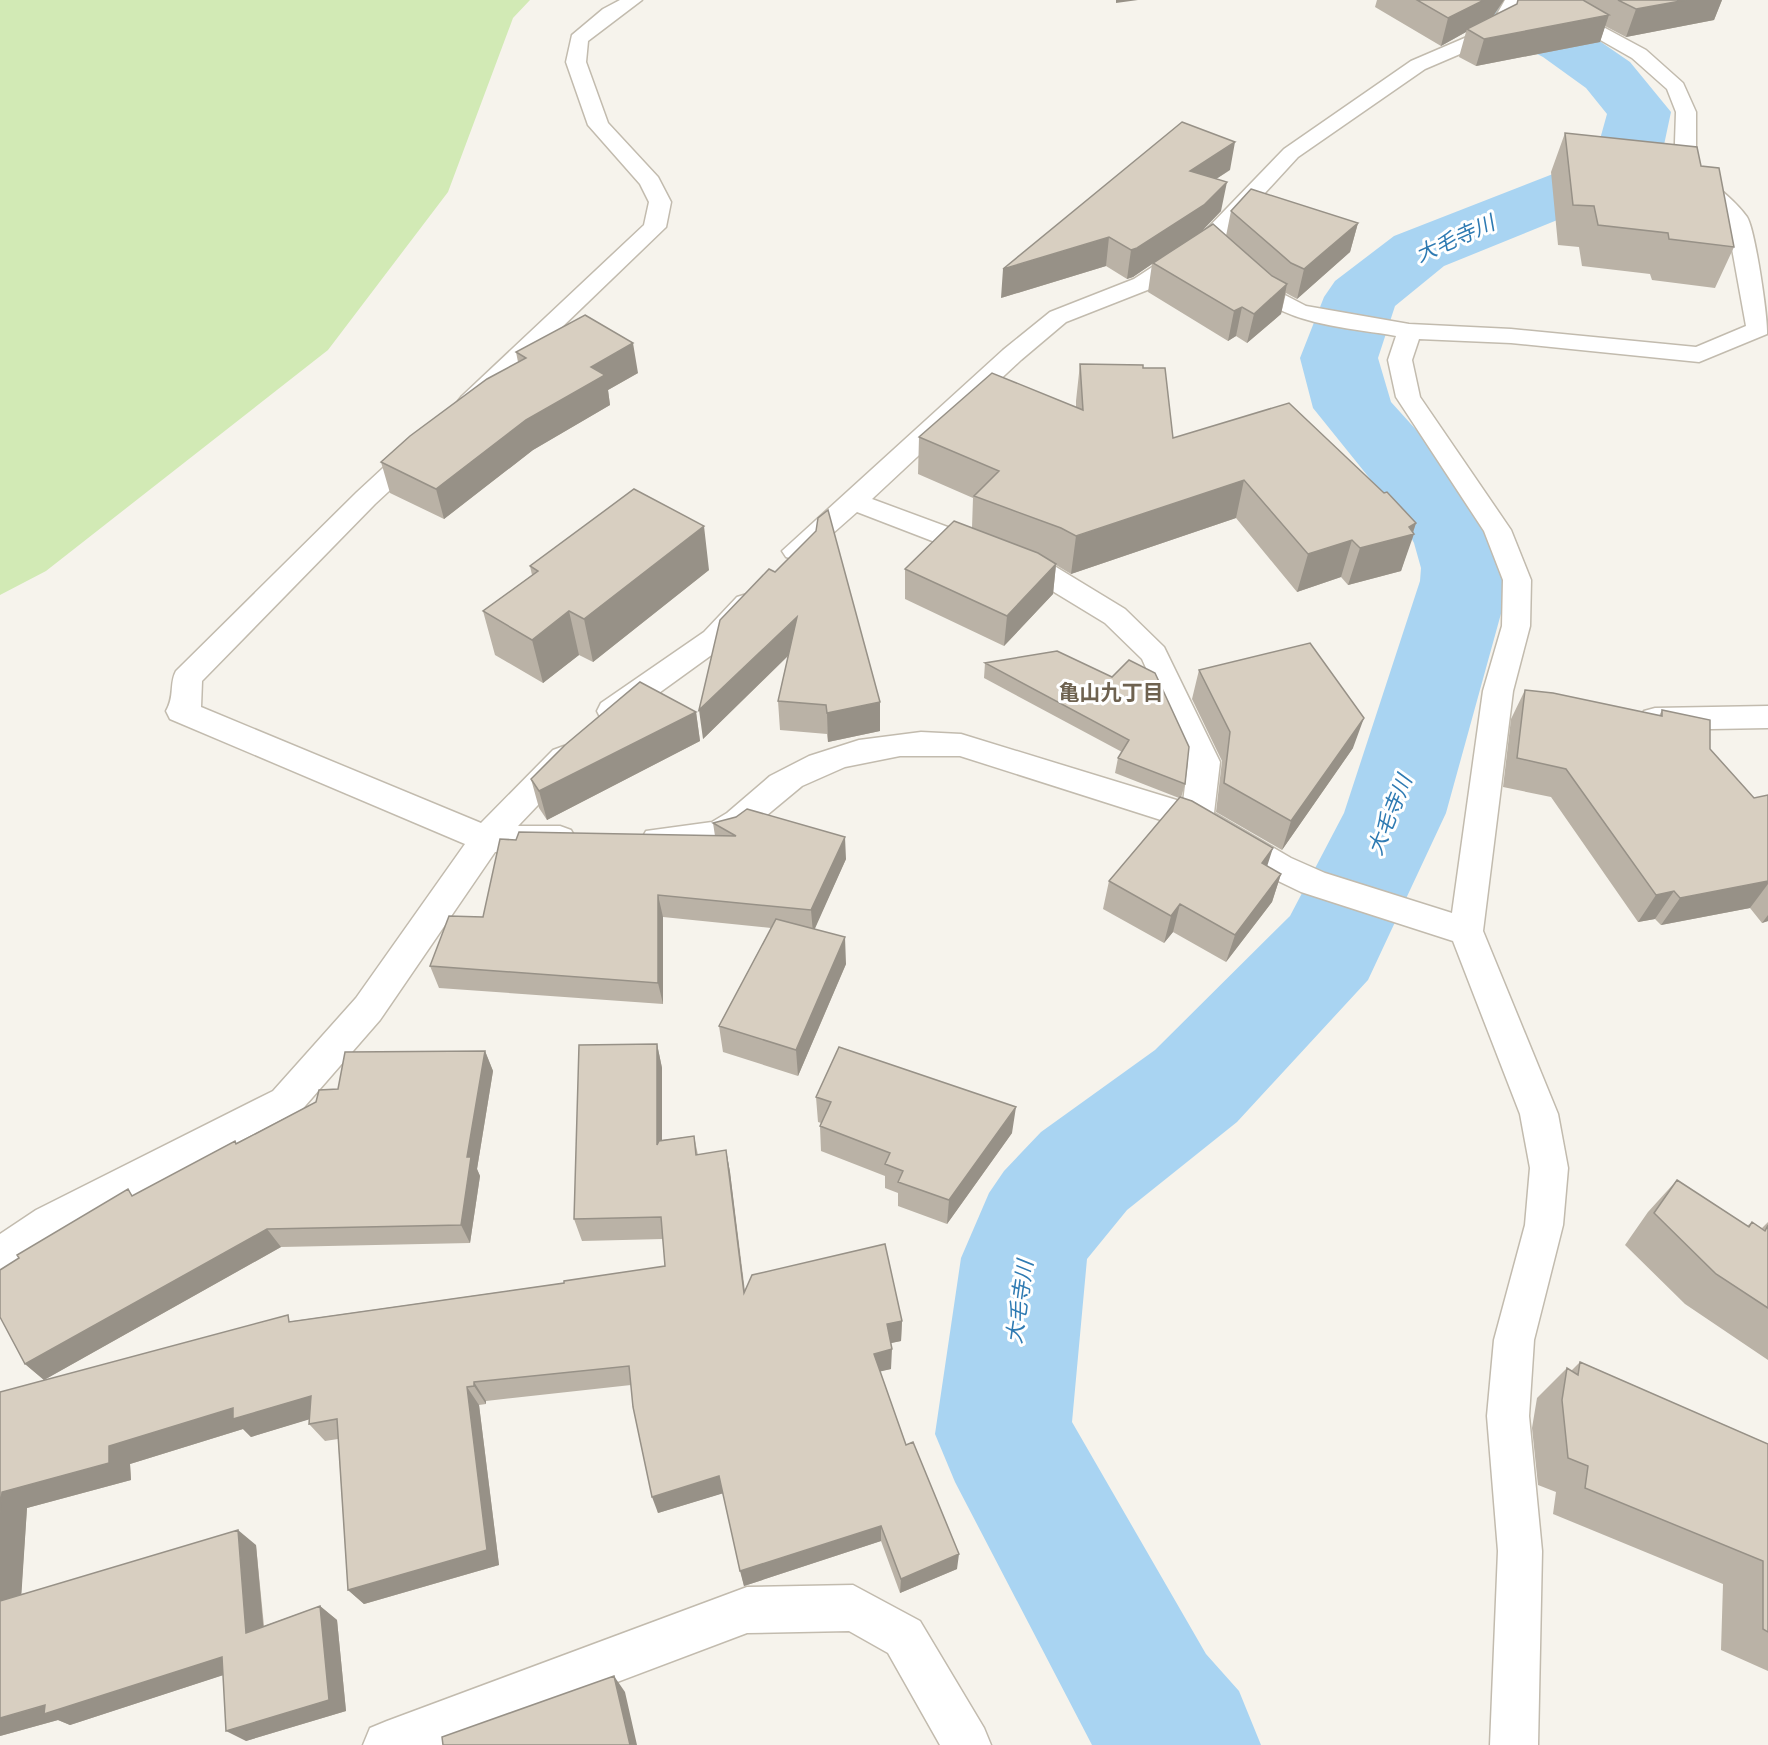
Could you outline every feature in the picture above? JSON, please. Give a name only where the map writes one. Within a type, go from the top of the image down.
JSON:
[{"type":"street","points":[[590,839],[486,839],[182,711],[188,704],[187,678],[366,498],[656,227],[660,202],[650,182],[598,125],[576,62],[579,39],[610,13],[633,0]]},
{"type":"street","points":[[0,1257],[50,1223],[286,1102],[368,1009],[486,839],[605,716],[714,639],[798,549],[1012,355],[1058,317],[1221,251],[1291,153],[1418,65],[1474,41],[1500,26],[1514,0]]},
{"type":"street","points":[[1221,251],[1275,299],[1300,312],[1402,330],[1511,336],[1699,355],[1759,329],[1738,220],[1723,203],[1685,172],[1686,112],[1676,87],[1639,54],[1539,0]]},
{"type":"street","points":[[1402,330],[1400,360],[1408,397],[1497,530],[1517,580],[1516,626],[1510,694],[1466,931],[1539,1114],[1549,1168],[1544,1226],[1514,1340],[1508,1416],[1520,1551],[1514,1745]]},
{"type":"street","points":[[853,501],[1046,574],[1115,616],[1154,654],[1203,762],[1197,819]]},
{"type":"street","points":[[1625,719],[1768,717]]},
{"type":"street","points":[[624,839],[682,840],[727,829],[799,772],[844,754],[925,742],[962,745],[1197,819],[1224,832],[1291,872],[1318,884],[1466,931]]},
{"type":"street","points":[[387,1745],[747,1610],[853,1608],[904,1637],[967,1745]]},
{"type":"green space","points":[[0,0],[530,0],[513,18],[448,192],[328,350],[46,571],[0,595]]},
{"type":"building","points":[[1417,0],[1484,0],[1448,18]]},
{"type":"building","points":[[1518,0],[1583,0],[1609,15],[1484,39],[1467,29],[1517,4]]},
{"type":"building","points":[[1618,0],[1686,0],[1636,9]]},
{"type":"building","points":[[1182,122],[1235,142],[1190,171],[1227,182],[1204,205],[1131,250],[1109,237],[1003,269]]},
{"type":"building","points":[[1565,133],[1697,147],[1701,166],[1719,168],[1734,247],[1669,239],[1668,233],[1598,225],[1594,206],[1573,205]]},
{"type":"building","points":[[1251,189],[1358,223],[1304,269],[1291,263],[1231,211]]},
{"type":"building","points":[[1213,224],[1272,276],[1287,284],[1254,314],[1242,307],[1234,311],[1153,263]]},
{"type":"building","points":[[585,315],[633,343],[591,367],[605,375],[526,420],[436,489],[381,462],[410,436],[487,379],[526,358],[516,352]]},
{"type":"building","points":[[1080,364],[1143,365],[1143,368],[1165,368],[1173,438],[1289,403],[1384,493],[1387,492],[1416,523],[1409,527],[1414,534],[1360,548],[1352,540],[1308,554],[1244,480],[1076,536],[1061,528],[974,496],[999,471],[919,437],[992,373],[1083,410]]},
{"type":"building","points":[[634,489],[704,526],[584,619],[569,611],[532,640],[483,611],[538,571],[530,566]]},
{"type":"building","points":[[828,510],[880,702],[827,713],[826,705],[778,701],[797,617],[699,710],[720,620],[769,569],[775,572],[816,531],[818,518]]},
{"type":"building","points":[[954,521],[1038,553],[1056,564],[1007,616],[905,569]]},
{"type":"building","points":[[1310,643],[1364,718],[1291,821],[1224,783],[1230,732],[1199,670]]},
{"type":"building","points":[[1057,651],[1112,677],[1129,660],[1155,673],[1189,747],[1185,784],[1118,758],[1129,740],[985,663]]},
{"type":"building","points":[[640,682],[696,712],[539,791],[531,779],[565,745]]},
{"type":"building","points":[[1525,690],[1553,693],[1662,716],[1662,710],[1710,720],[1710,749],[1754,798],[1768,795],[1768,881],[1680,898],[1674,891],[1656,895],[1566,769],[1517,758]]},
{"type":"building","points":[[1180,797],[1192,801],[1273,848],[1262,863],[1281,874],[1235,935],[1180,904],[1171,916],[1109,881]]},
{"type":"building","points":[[747,809],[845,837],[811,910],[658,895],[658,983],[430,966],[449,916],[483,917],[500,839],[516,840],[519,832],[736,836],[713,823],[736,817]]},
{"type":"building","points":[[776,919],[845,937],[796,1050],[719,1026]]},
{"type":"building","points":[[657,1044],[657,1145],[659,1141],[694,1136],[696,1155],[726,1150],[744,1293],[752,1275],[885,1244],[902,1321],[887,1324],[892,1349],[874,1354],[906,1445],[913,1442],[959,1554],[901,1579],[881,1526],[740,1571],[719,1476],[652,1497],[633,1407],[629,1366],[474,1382],[474,1386],[467,1387],[487,1550],[348,1590],[337,1419],[309,1424],[311,1396],[233,1419],[233,1408],[109,1446],[109,1463],[2,1492],[0,1513],[0,1392],[288,1315],[289,1322],[564,1283],[564,1281],[665,1266],[661,1217],[574,1219],[579,1045]]},
{"type":"building","points":[[839,1047],[1016,1107],[949,1200],[898,1182],[903,1171],[885,1164],[890,1153],[820,1126],[831,1102],[816,1097]]},
{"type":"building","points":[[485,1051],[467,1157],[471,1157],[461,1225],[267,1229],[25,1364],[0,1317],[0,1270],[19,1258],[17,1255],[128,1189],[132,1196],[235,1141],[236,1144],[316,1102],[319,1090],[338,1089],[345,1052]]},
{"type":"building","points":[[1677,1180],[1749,1227],[1752,1222],[1765,1231],[1768,1225],[1768,1308],[1716,1274],[1654,1213]]},
{"type":"building","points":[[1580,1362],[1768,1444],[1768,1632],[1763,1629],[1763,1561],[1585,1488],[1588,1466],[1568,1458],[1562,1400],[1567,1368],[1578,1375]]},
{"type":"building","points":[[238,1530],[246,1633],[320,1606],[329,1700],[226,1731],[222,1657],[44,1714],[45,1705],[0,1718],[0,1601]]},
{"type":"building","points":[[614,1676],[630,1745],[443,1745],[442,1737]]},
{"type":"waterway","name":"大毛寺川","points":[[1185,1745],[1153,1707],[1003,1434],[1024,1258],[1033,1234],[1048,1211],[1084,1171],[1196,1086],[1329,948],[1395,813],[1439,660],[1465,581],[1465,568],[1458,543],[1437,505],[1353,408],[1339,358],[1361,297],[1419,251],[1600,179],[1628,159],[1639,112],[1608,75],[1564,44],[1477,0]]},
{"type":"district","name":"亀山九丁目","points":[[1111,693]]}]
